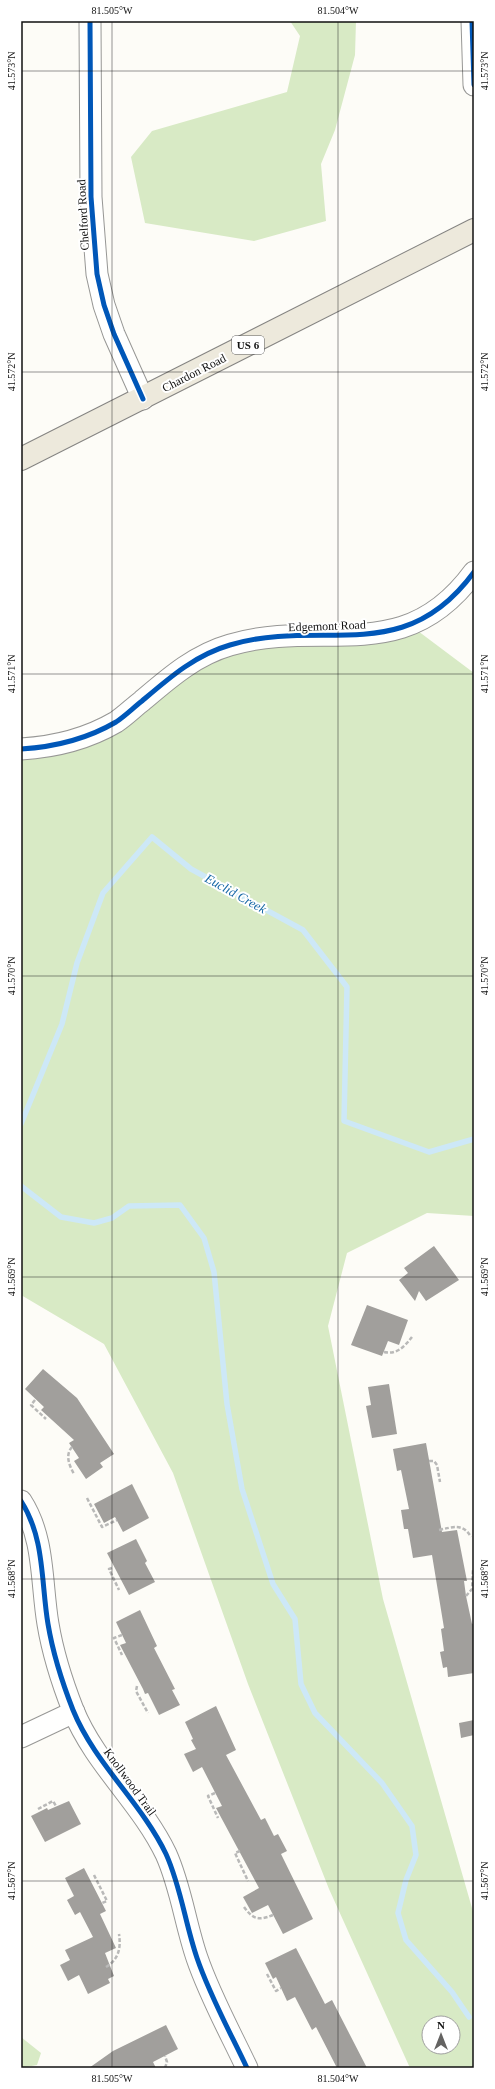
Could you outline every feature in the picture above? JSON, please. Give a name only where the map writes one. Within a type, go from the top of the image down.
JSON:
[{"type":"main road","name":"Chardon Road","points":[[21,459],[474,230]]},
{"type":"street","name":"Chelford Road","points":[[90,21],[91,197],[97,274],[104,305],[114,334],[143,398]]},
{"type":"street","points":[[472,21],[474,86]]},
{"type":"street","name":"Edgemont Road","points":[[21,749],[40,748],[67,743],[93,733],[116,721],[176,672],[199,657],[230,645],[280,637],[349,636],[382,633],[410,625],[439,610],[461,590],[474,572]]},
{"type":"street","name":"Knollwood Trail","points":[[21,1501],[28,1512],[36,1537],[52,1647],[74,1712],[100,1759],[151,1828],[166,1854],[180,1891],[196,1957],[209,1990],[247,2068]]},
{"type":"street","points":[[21,1737],[74,1712]]},
{"type":"path","points":[[384,1352],[398,1351],[404,1347],[412,1336]]},
{"type":"path","points":[[35,1400],[31,1405],[46,1419]]},
{"type":"path","points":[[72,1447],[68,1452],[68,1458],[74,1474]]},
{"type":"path","points":[[429,1461],[436,1463],[440,1482]]},
{"type":"path","points":[[87,1498],[102,1527],[117,1520]]},
{"type":"path","points":[[439,1530],[459,1527],[468,1531],[471,1537]]},
{"type":"path","points":[[112,1568],[109,1570],[119,1590]]},
{"type":"path","points":[[466,1596],[472,1589],[473,1570]]},
{"type":"path","points":[[122,1635],[114,1638],[122,1655]]},
{"type":"path","points":[[137,1686],[135,1688],[136,1691],[148,1713]]},
{"type":"path","points":[[215,1793],[208,1796],[218,1818]]},
{"type":"path","points":[[38,1809],[53,1802],[56,1806]]},
{"type":"path","points":[[240,1851],[235,1853],[248,1880]]},
{"type":"path","points":[[94,1875],[107,1901],[102,1903]]},
{"type":"path","points":[[244,1907],[254,1918],[258,1919],[273,1915]]},
{"type":"path","points":[[106,1966],[117,1956],[120,1944],[120,1934]]},
{"type":"path","points":[[267,1974],[276,1991],[281,1988]]},
{"type":"path","points":[[164,2068],[167,2062],[165,2056]]},
{"type":"green space","points":[[290,21],[356,21],[355,55],[335,130],[321,164],[326,221],[254,241],[145,223],[131,157],[152,131],[287,92],[300,36]]},
{"type":"green space","points":[[410,625],[474,673],[474,1216],[427,1213],[347,1253],[328,1326],[383,1599],[474,1915],[474,2068],[410,2068],[329,1889],[248,1684],[173,1473],[104,1344],[21,1295],[21,749],[67,743],[199,657]]},
{"type":"green space","points":[[21,2037],[41,2053],[37,2065],[21,2068]]},
{"type":"building","points":[[434,1246],[459,1280],[426,1301],[419,1291],[415,1301],[399,1280],[408,1273],[404,1268]]},
{"type":"building","points":[[367,1305],[408,1320],[399,1345],[388,1341],[382,1356],[351,1345]]},
{"type":"building","points":[[43,1369],[77,1398],[114,1454],[100,1463],[103,1467],[86,1479],[74,1461],[79,1458],[69,1443],[74,1440],[41,1410],[44,1407],[25,1389]]},
{"type":"building","points":[[389,1384],[397,1434],[372,1438],[366,1406],[371,1405],[368,1387]]},
{"type":"building","points":[[426,1443],[442,1532],[457,1530],[467,1581],[464,1581],[466,1596],[472,1624],[474,1623],[474,1673],[448,1677],[447,1667],[443,1668],[440,1652],[444,1651],[441,1629],[444,1628],[432,1555],[413,1558],[408,1529],[404,1529],[401,1510],[409,1509],[401,1470],[397,1471],[393,1449]]},
{"type":"building","points":[[132,1484],[149,1518],[123,1532],[115,1517],[104,1523],[94,1504]]},
{"type":"building","points":[[136,1539],[147,1561],[145,1563],[155,1582],[129,1595],[107,1553]]},
{"type":"building","points":[[140,1610],[157,1646],[154,1648],[175,1689],[172,1690],[180,1705],[159,1715],[148,1693],[145,1694],[120,1645],[126,1643],[116,1622]]},
{"type":"building","points":[[216,1706],[236,1750],[226,1755],[261,1820],[265,1818],[274,1836],[278,1834],[287,1851],[281,1854],[313,1919],[283,1934],[268,1905],[252,1913],[243,1897],[259,1888],[216,1808],[222,1806],[202,1767],[193,1772],[184,1754],[196,1749],[191,1740],[193,1739],[185,1722]]},
{"type":"building","points":[[474,1720],[474,1735],[461,1738],[459,1723]]},
{"type":"building","points":[[69,1801],[81,1824],[45,1842],[31,1816],[47,1808],[48,1810]]},
{"type":"building","points":[[84,1868],[106,1911],[100,1914],[116,1948],[105,1953],[114,1976],[108,1979],[110,1983],[88,1994],[79,1975],[68,1981],[60,1965],[70,1960],[65,1950],[93,1937],[80,1912],[75,1915],[67,1900],[74,1896],[65,1878]]},
{"type":"building","points":[[296,1948],[325,2004],[332,2000],[367,2068],[337,2068],[316,2027],[312,2030],[295,1997],[287,2001],[276,1977],[273,1979],[265,1963]]},
{"type":"building","points":[[166,2025],[178,2049],[153,2062],[156,2068],[89,2068],[113,2051]]},
{"type":"waterway","name":"Euclid Creek","points":[[21,1124],[62,1024],[77,963],[103,893],[152,837],[191,869],[303,930],[347,987],[344,1121],[429,1152],[474,1139]]},
{"type":"waterway","points":[[21,1186],[61,1217],[94,1223],[112,1218],[129,1206],[180,1205],[204,1238],[214,1272],[227,1404],[242,1489],[273,1584],[295,1619],[301,1684],[315,1713],[382,1783],[412,1826],[416,1855],[406,1880],[398,1913],[406,1940],[452,1992],[469,2017]]},
{"type":"cycle path","points":[[90,21],[91,197],[97,274],[104,305],[114,334],[143,399]]},
{"type":"cycle path","points":[[472,21],[474,85]]},
{"type":"cycle path","points":[[21,749],[58,744],[105,728],[123,717],[183,668],[217,649],[265,638],[298,635],[361,634],[390,630],[419,620],[447,602],[474,572]]},
{"type":"cycle path","points":[[21,1501],[29,1515],[38,1545],[52,1646],[73,1710],[82,1730],[93,1748],[144,1817],[166,1854],[179,1892],[202,1972],[247,2068]]}]
